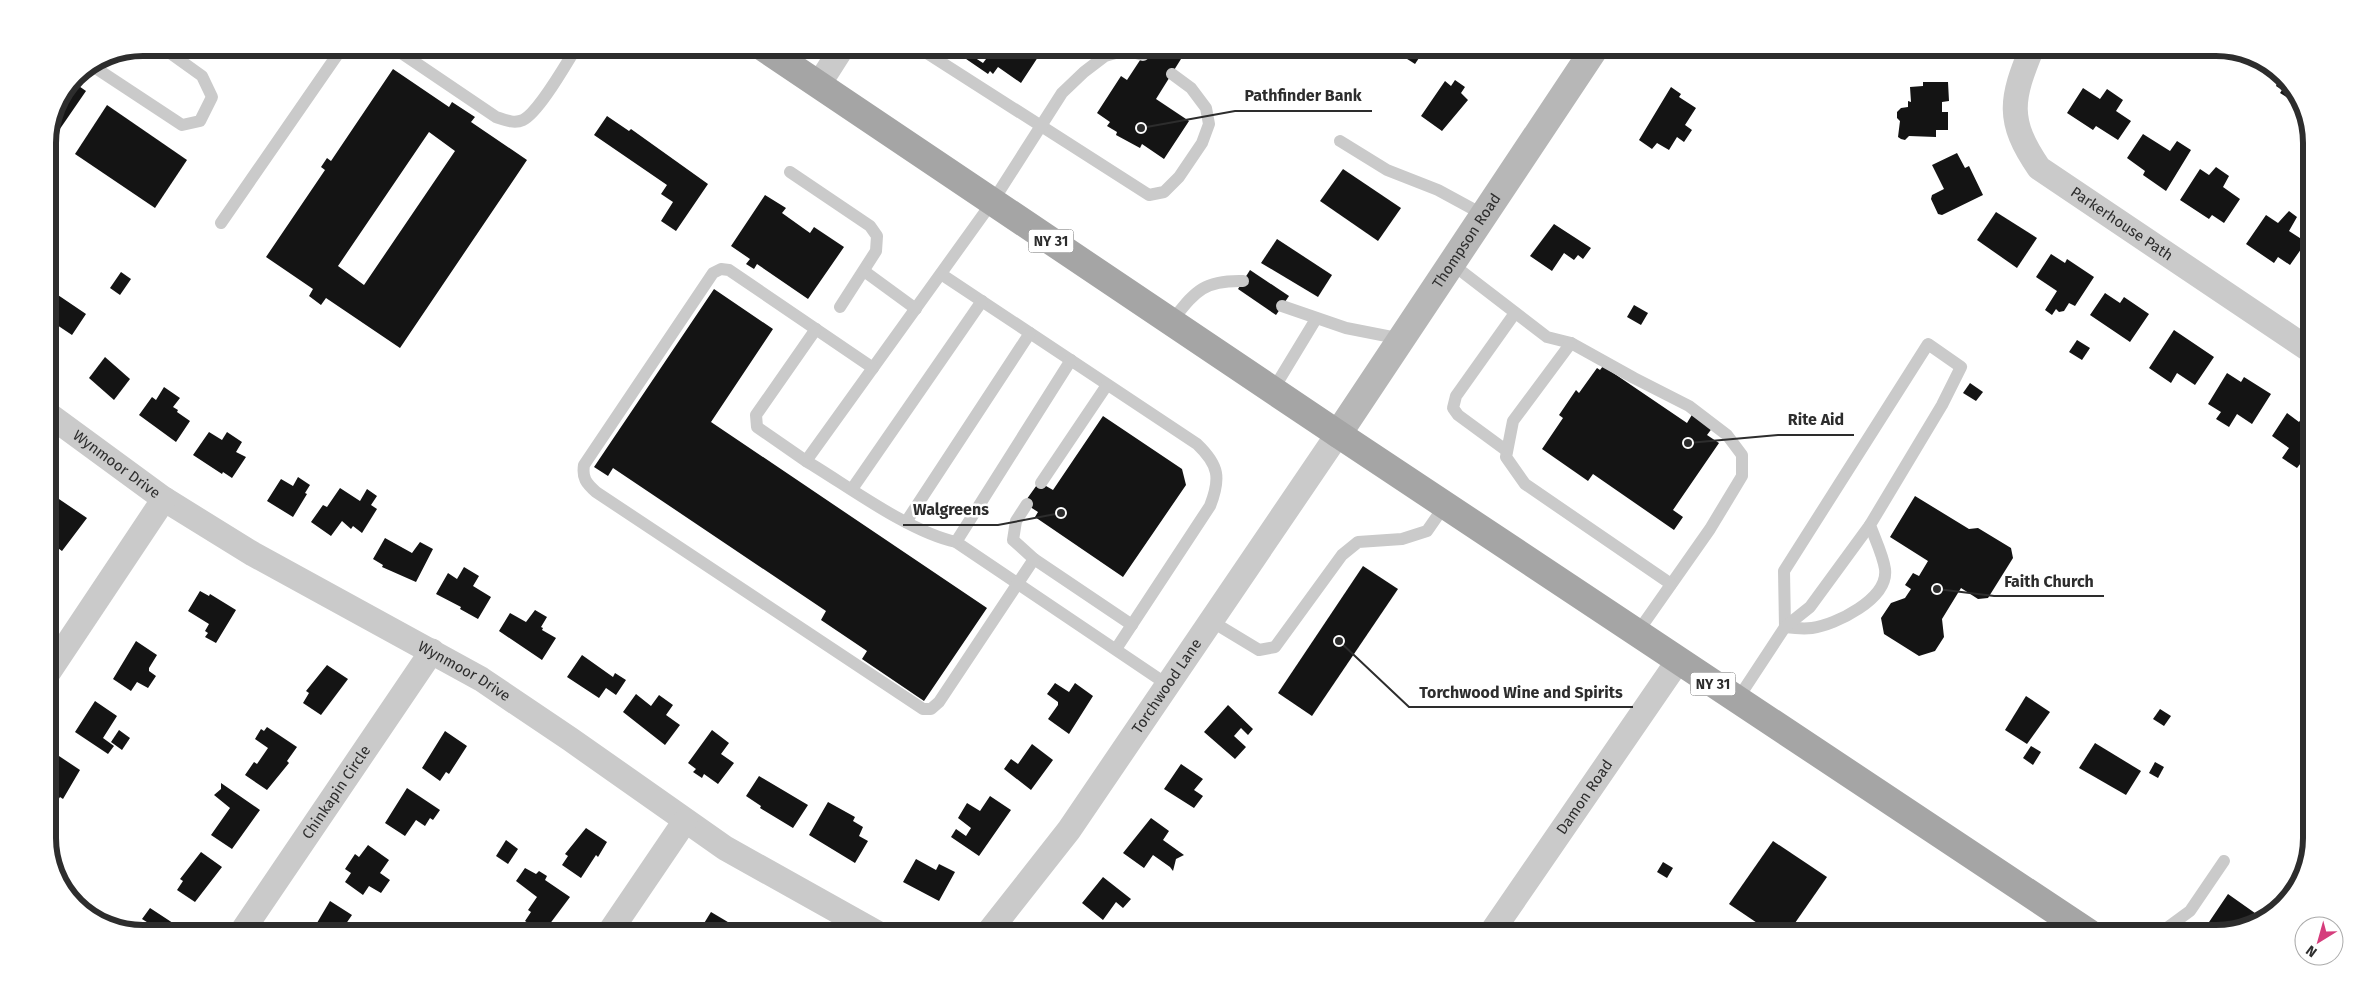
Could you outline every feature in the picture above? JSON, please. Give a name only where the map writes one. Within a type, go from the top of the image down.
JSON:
[{"type":"main road","name":"NY 31","points":[[776,56],[1338,434],[2075,925]]},
{"type":"street","points":[[819,84],[837,56]]},
{"type":"street","name":"Thompson Road","points":[[1338,434],[1590,56]]},
{"type":"street","name":"Parkerhouse Path","points":[[2029,56],[2017,84],[2015,104],[2017,126],[2024,146],[2039,168],[2303,346]]},
{"type":"street","name":"Wynmoor Drive","points":[[56,420],[164,499],[253,554],[481,679],[725,848],[860,925]]},
{"type":"street","name":"Torchwood Lane","points":[[995,925],[1069,830],[1338,434]]},
{"type":"street","points":[[56,661],[164,499]]},
{"type":"street","name":"Chinkapin Circle","points":[[247,925],[432,651]]},
{"type":"street","name":"Damon Road","points":[[1497,925],[1678,661]]},
{"type":"street","points":[[615,925],[685,821]]},
{"type":"lane","points":[[98,69],[182,125],[200,120],[212,97],[202,76],[174,56]]},
{"type":"lane","points":[[222,223],[337,56]]},
{"type":"lane","points":[[406,56],[496,117],[510,122],[523,120],[534,111],[571,56]]},
{"type":"lane","points":[[935,56],[1040,126],[1150,195],[1164,192],[1179,177],[1202,143],[1209,124],[1206,108],[1191,88],[1172,74]]},
{"type":"lane","points":[[806,461],[993,202],[1062,93],[1084,72],[1105,56]]},
{"type":"lane","points":[[1340,141],[1387,170],[1438,190],[1484,215]]},
{"type":"lane","points":[[790,172],[870,226],[877,236],[876,251],[840,307]]},
{"type":"lane","points":[[1452,264],[1546,337],[1571,343],[1689,406],[1727,435],[1742,455],[1742,476],[1710,529],[1637,633]]},
{"type":"lane","points":[[873,368],[729,270],[721,269],[713,273],[584,464],[583,474],[586,483],[604,498],[923,709],[931,710],[939,702],[1034,559]]},
{"type":"lane","points":[[864,271],[916,309]]},
{"type":"lane","points":[[941,274],[1197,444],[1209,455],[1217,470],[1217,489],[1210,506],[1116,650]]},
{"type":"lane","points":[[1171,322],[1189,300],[1206,285],[1223,280],[1243,281]]},
{"type":"lane","points":[[852,489],[982,301]]},
{"type":"lane","points":[[1282,306],[1316,319],[1402,339]]},
{"type":"lane","points":[[1507,451],[1458,415],[1453,408],[1456,396],[1515,313]]},
{"type":"lane","points":[[1273,390],[1316,319]]},
{"type":"lane","points":[[816,329],[756,415],[757,427],[806,461],[906,522],[928,533],[956,542],[1168,684]]},
{"type":"lane","points":[[906,522],[1030,334]]},
{"type":"lane","points":[[1571,343],[1513,421],[1506,457],[1524,484],[1671,584]]},
{"type":"lane","points":[[1737,700],[1784,628],[1810,607],[1870,526],[1942,405],[1961,367],[1928,344],[1784,571],[1784,628]]},
{"type":"lane","points":[[956,542],[1071,360]]},
{"type":"lane","points":[[1041,483],[1107,385]]},
{"type":"lane","points":[[1027,504],[1016,521],[1012,540],[1034,559],[1132,624]]},
{"type":"lane","points":[[1210,621],[1259,650],[1276,647],[1342,555],[1358,542],[1402,540],[1427,531],[1445,505]]},
{"type":"lane","points":[[1784,628],[1812,628],[1839,619],[1862,607],[1874,597],[1881,588],[1886,571],[1870,526]]},
{"type":"lane","points":[[2172,925],[2190,911],[2224,861]]},
{"type":"building","points":[[962,56],[972,56],[983,63],[986,59],[981,56],[1039,56],[1021,83],[998,67],[993,74],[990,71],[988,74]]},
{"type":"building","points":[[1143,56],[1176,56],[1181,59],[1156,99],[1189,121],[1164,159],[1142,144],[1140,148],[1116,135],[1117,132],[1107,126],[1110,122],[1097,113],[1121,76],[1127,80]]},
{"type":"building","points":[[1405,56],[1420,56],[1415,64]]},
{"type":"building","points":[[393,69],[449,107],[452,102],[475,117],[471,122],[527,160],[400,348],[326,298],[321,305],[309,296],[313,289],[266,257],[325,170],[321,167],[327,158],[331,161]],"holes":[[[429,132],[455,151],[364,285],[338,266]]]},
{"type":"building","points":[[1455,80],[1465,87],[1461,93],[1468,100],[1442,131],[1421,116],[1445,81],[1451,86]]},
{"type":"building","points":[[1923,82],[1948,82],[1949,101],[1942,102],[1942,112],[1948,112],[1948,130],[1936,130],[1936,137],[1909,136],[1905,140],[1901,139],[1898,137],[1900,121],[1897,118],[1897,112],[1901,108],[1908,107],[1908,101],[1911,102],[1910,87],[1923,86]]},
{"type":"building","points":[[2278,83],[2291,100],[2280,93],[2282,90],[2276,86]]},
{"type":"building","points":[[78,86],[86,91],[57,134],[65,105],[74,90]]},
{"type":"building","points":[[1671,87],[1681,94],[1679,97],[1696,108],[1685,125],[1692,130],[1684,142],[1677,137],[1669,150],[1657,143],[1652,149],[1639,140]]},
{"type":"building","points":[[2083,88],[2100,99],[2107,89],[2123,100],[2116,111],[2131,121],[2118,140],[2096,126],[2093,130],[2067,113]]},
{"type":"building","points":[[107,105],[187,160],[155,208],[75,154]]},
{"type":"building","points":[[607,116],[629,131],[631,129],[708,184],[676,231],[661,221],[673,202],[661,194],[667,185],[594,135]]},
{"type":"building","points":[[2143,134],[2170,151],[2177,141],[2191,150],[2166,191],[2143,175],[2145,171],[2127,158]]},
{"type":"building","points":[[1957,153],[1965,168],[1969,166],[1983,195],[1942,215],[1938,214],[1931,199],[1932,195],[1944,189],[1932,165]]},
{"type":"building","points":[[2216,167],[2229,176],[2223,187],[2240,199],[2224,223],[2212,215],[2209,219],[2180,200],[2200,169],[2209,175]]},
{"type":"building","points":[[1343,169],[1401,208],[1378,241],[1320,201]]},
{"type":"building","points":[[765,195],[786,208],[782,213],[810,233],[814,227],[844,247],[808,299],[757,264],[754,269],[746,264],[750,259],[731,246]]},
{"type":"building","points":[[2289,211],[2297,217],[2289,231],[2303,240],[2303,246],[2290,265],[2278,257],[2274,263],[2246,244],[2266,215],[2278,223]]},
{"type":"building","points":[[1996,212],[2037,238],[2017,268],[1977,240]]},
{"type":"building","points":[[1554,224],[1591,248],[1583,259],[1578,255],[1574,260],[1564,253],[1552,271],[1530,256]]},
{"type":"building","points":[[1277,239],[1332,275],[1318,297],[1261,263]]},
{"type":"building","points":[[2051,254],[2065,263],[2067,259],[2094,277],[2075,306],[2069,303],[2064,311],[2059,312],[2056,309],[2052,315],[2045,310],[2057,291],[2036,277]]},
{"type":"building","points":[[1250,270],[1289,296],[1276,315],[1238,289]]},
{"type":"building","points":[[121,272],[131,279],[120,295],[110,288]]},
{"type":"building","points":[[714,289],[773,329],[711,422],[987,608],[924,701],[862,659],[867,651],[821,620],[826,611],[613,468],[608,476],[594,467]]},
{"type":"building","points":[[2105,293],[2120,303],[2124,297],[2149,314],[2130,342],[2090,315]]},
{"type":"building","points":[[56,294],[86,314],[72,335],[56,324]]},
{"type":"building","points":[[1634,305],[1648,313],[1641,325],[1627,317]]},
{"type":"building","points":[[2174,330],[2214,357],[2195,385],[2177,373],[2171,383],[2149,368]]},
{"type":"building","points":[[2077,340],[2090,348],[2082,360],[2069,352]]},
{"type":"building","points":[[105,357],[130,379],[114,400],[89,378]]},
{"type":"building","points":[[1603,366],[1687,423],[1693,413],[1713,427],[1707,435],[1719,443],[1673,510],[1683,517],[1674,530],[1593,474],[1588,481],[1542,449],[1563,418],[1559,415],[1576,390],[1579,393],[1597,368],[1600,370]]},
{"type":"building","points":[[2227,373],[2241,382],[2244,377],[2271,394],[2252,424],[2237,414],[2229,427],[2216,419],[2221,412],[2208,404]]},
{"type":"building","points":[[1970,383],[1983,392],[1976,401],[1963,393]]},
{"type":"building","points":[[164,387],[180,398],[173,407],[190,421],[176,442],[139,415],[152,397],[156,400]]},
{"type":"building","points":[[2287,413],[2299,422],[2303,416],[2303,460],[2297,468],[2282,458],[2289,448],[2272,436]]},
{"type":"building","points":[[1103,416],[1182,469],[1186,485],[1123,577],[1035,517],[1038,512],[1024,503],[1039,482],[1053,490]]},
{"type":"building","points":[[209,432],[222,440],[227,432],[242,442],[236,452],[246,457],[232,478],[223,472],[222,474],[193,455]]},
{"type":"building","points":[[298,477],[310,485],[305,493],[307,494],[293,517],[267,501],[281,479],[293,486]]},
{"type":"building","points":[[340,488],[360,501],[367,489],[377,496],[371,505],[377,509],[362,533],[353,526],[351,529],[342,521],[331,536],[311,522],[323,505],[327,507]]},
{"type":"building","points":[[1915,496],[1969,529],[1978,528],[2011,548],[2013,558],[1988,598],[1978,599],[1961,588],[1942,619],[1944,637],[1935,651],[1919,656],[1884,634],[1881,618],[1891,603],[1905,598],[1911,589],[1905,585],[1913,573],[1919,576],[1928,561],[1890,537]]},
{"type":"building","points":[[56,497],[87,518],[62,551],[56,547]]},
{"type":"building","points":[[385,538],[412,553],[420,542],[433,549],[416,582],[382,567],[383,565],[373,559]]},
{"type":"building","points":[[1363,566],[1398,589],[1312,716],[1278,693]]},
{"type":"building","points":[[464,567],[479,576],[473,586],[491,597],[478,619],[460,609],[461,607],[436,594],[448,573],[457,579]]},
{"type":"building","points":[[200,591],[209,596],[210,594],[236,610],[216,643],[205,637],[208,633],[205,631],[209,624],[188,611]]},
{"type":"building","points":[[535,610],[547,617],[541,627],[543,628],[542,630],[556,638],[542,660],[499,631],[510,613],[526,622]]},
{"type":"building","points":[[136,641],[157,655],[149,668],[149,671],[156,676],[148,688],[137,682],[131,691],[113,679]]},
{"type":"building","points":[[582,655],[613,677],[615,673],[626,680],[616,695],[606,688],[599,698],[567,677]]},
{"type":"building","points":[[327,665],[348,679],[321,715],[303,703],[309,693],[306,691]]},
{"type":"building","points":[[1055,683],[1069,692],[1075,683],[1093,696],[1069,734],[1048,719],[1058,705],[1058,702],[1047,694]]},
{"type":"building","points":[[636,694],[651,706],[659,695],[673,705],[666,715],[680,725],[665,745],[623,712]]},
{"type":"building","points":[[2026,696],[2050,712],[2027,744],[2005,730]]},
{"type":"building","points":[[95,701],[117,716],[103,738],[114,746],[108,754],[75,732]]},
{"type":"building","points":[[1228,705],[1253,729],[1248,735],[1241,728],[1234,736],[1246,747],[1235,759],[1204,732]]},
{"type":"building","points":[[2160,709],[2171,716],[2164,726],[2153,719]]},
{"type":"building","points":[[267,727],[297,747],[287,761],[289,763],[267,790],[245,775],[254,762],[257,764],[268,748],[255,739],[261,729],[264,731]]},
{"type":"building","points":[[119,730],[130,738],[122,750],[111,742]]},
{"type":"building","points":[[712,730],[729,743],[721,754],[734,763],[718,784],[704,774],[702,778],[693,772],[696,769],[688,763]]},
{"type":"building","points":[[445,731],[467,746],[449,774],[446,772],[440,781],[422,768]]},
{"type":"building","points":[[2095,743],[2141,771],[2126,795],[2079,768]]},
{"type":"building","points":[[1032,744],[1053,760],[1031,790],[1004,769],[1011,759],[1018,764]]},
{"type":"building","points":[[2031,746],[2041,752],[2033,765],[2023,758]]},
{"type":"building","points":[[59,756],[80,770],[63,799],[60,797],[56,803],[56,761]]},
{"type":"building","points":[[2155,762],[2164,767],[2158,778],[2149,773]]},
{"type":"building","points":[[1181,764],[1203,779],[1194,790],[1203,796],[1194,808],[1164,789]]},
{"type":"building","points":[[759,776],[808,805],[793,828],[760,808],[761,806],[746,796]]},
{"type":"building","points":[[221,783],[260,810],[232,849],[211,835],[230,808],[214,795],[221,789]]},
{"type":"building","points":[[407,788],[440,810],[433,820],[430,818],[425,826],[416,820],[405,836],[385,823]]},
{"type":"building","points":[[990,796],[1011,810],[979,856],[951,837],[956,829],[966,836],[971,828],[958,818],[967,803],[980,811]]},
{"type":"building","points":[[828,802],[855,817],[853,821],[863,827],[859,836],[868,841],[855,863],[809,835]]},
{"type":"building","points":[[1151,818],[1169,831],[1163,840],[1184,855],[1176,859],[1173,871],[1153,855],[1144,868],[1123,853]]},
{"type":"building","points":[[586,828],[607,842],[581,878],[562,865],[568,856],[565,854]]},
{"type":"building","points":[[506,840],[518,849],[508,864],[496,856]]},
{"type":"building","points":[[1773,841],[1827,877],[1794,925],[1760,925],[1729,904]]},
{"type":"building","points":[[368,845],[389,860],[380,873],[390,880],[381,893],[369,886],[363,895],[345,882],[351,873],[345,869],[355,854],[359,857]]},
{"type":"building","points":[[201,852],[222,867],[195,902],[177,890],[183,881],[180,879]]},
{"type":"building","points":[[916,859],[936,870],[939,864],[955,872],[939,901],[903,882]]},
{"type":"building","points":[[1663,862],[1673,868],[1667,878],[1657,872]]},
{"type":"building","points":[[525,868],[536,874],[539,871],[547,876],[545,880],[570,897],[549,925],[531,925],[525,921],[531,912],[528,910],[537,897],[516,881]]},
{"type":"building","points":[[1103,877],[1131,899],[1123,908],[1116,902],[1103,920],[1082,903]]},
{"type":"building","points":[[2228,894],[2257,914],[2238,922],[2207,925]]},
{"type":"building","points":[[330,901],[352,915],[345,925],[316,925]]},
{"type":"building","points":[[150,908],[176,925],[150,925],[142,919]]},
{"type":"building","points":[[711,912],[733,925],[703,925]]},
{"type":"place","name":"Pathfinder Bank","points":[[1141,128]]},
{"type":"place","name":"Rite Aid","points":[[1688,443]]},
{"type":"place","name":"Walgreens","points":[[1061,513]]},
{"type":"place","name":"Faith Church","points":[[1937,589]]},
{"type":"place","name":"Torchwood Wine and Spirits","points":[[1339,641]]}]
